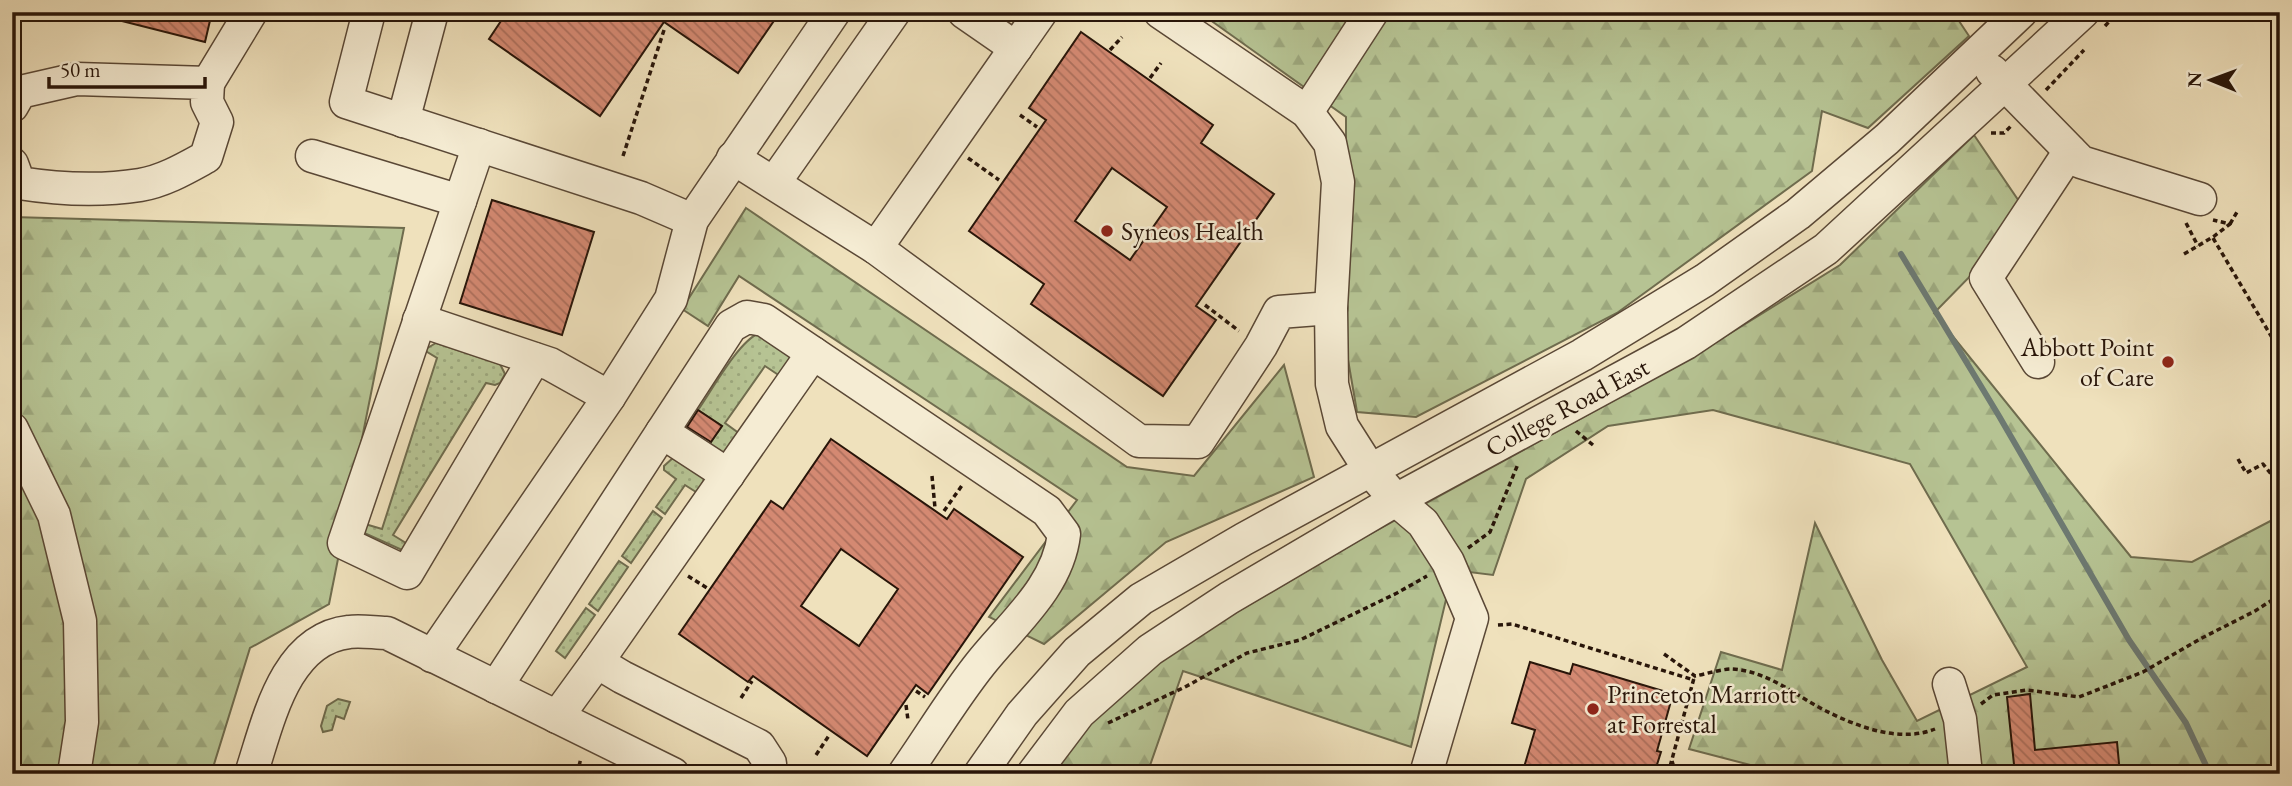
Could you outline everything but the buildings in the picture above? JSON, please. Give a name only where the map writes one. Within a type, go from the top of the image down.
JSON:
[{"type":"street","points":[[15,179],[59,189],[141,185],[176,174],[206,157],[217,122],[207,102],[208,83],[251,12]]},
{"type":"street","points":[[369,12],[346,102],[641,198],[692,220]]},
{"type":"street","points":[[403,121],[432,12]]},
{"type":"street","points":[[432,656],[610,397],[671,299],[692,220],[834,12]]},
{"type":"street","points":[[774,183],[894,12]]},
{"type":"street","points":[[964,12],[1016,48]]},
{"type":"street","points":[[876,248],[1041,12]]},
{"type":"street","points":[[1160,12],[1307,112],[1330,143],[1338,182],[1331,308],[1332,384],[1342,426],[1370,470],[1396,500],[1423,523],[1448,562],[1472,618],[1426,774]]},
{"type":"street","points":[[1307,112],[1372,12]]},
{"type":"street","name":"College Road East","points":[[980,774],[1022,714],[1077,652],[1141,599],[1244,539],[1582,355],[1705,280],[1798,214],[1887,139],[2021,12]]},
{"type":"street","name":"College Road East","points":[[1033,774],[1079,713],[1150,650],[1229,598],[1396,500],[1686,343],[1826,249],[2083,12]]},
{"type":"street","points":[[1976,55],[2081,162],[2190,206]]},
{"type":"street","points":[[12,106],[20,92],[77,79],[208,83]]},
{"type":"street","points":[[479,145],[344,543],[407,573],[534,359]]},
{"type":"street","points":[[2038,362],[1986,278],[2070,151]]},
{"type":"street","points":[[312,156],[460,201]]},
{"type":"street","points":[[733,158],[876,248],[1139,441],[1198,442],[1261,346],[1279,312],[1331,308]]},
{"type":"street","points":[[496,687],[731,326],[747,317],[764,320],[1047,511],[1065,534],[1062,550],[1031,607],[981,663],[904,774]]},
{"type":"street","points":[[419,320],[550,364],[610,397]]},
{"type":"street","points":[[557,717],[813,354]]},
{"type":"street","points":[[12,429],[54,515],[80,621],[82,723],[74,774]]},
{"type":"street","points":[[662,432],[728,475]]},
{"type":"street","points":[[251,774],[278,693],[293,665],[318,643],[348,632],[387,633],[673,774]]},
{"type":"street","points":[[597,662],[759,746],[771,764],[769,774]]},
{"type":"street","points":[[1949,684],[1960,719],[1966,774]]},
{"type":"path","points":[[623,156],[665,27]]},
{"type":"path","points":[[1111,50],[1122,37]]},
{"type":"path","points":[[1150,78],[1161,63]]},
{"type":"path","points":[[1020,115],[1038,127]]},
{"type":"path","points":[[949,144],[999,180]]},
{"type":"path","points":[[2190,206],[2198,246]]},
{"type":"path","points":[[2230,224],[2237,212]]},
{"type":"path","points":[[2213,237],[2280,351]]},
{"type":"path","points":[[1205,305],[1261,346]]},
{"type":"path","points":[[1571,427],[1593,445]]},
{"type":"path","points":[[2238,459],[2246,473],[2263,464],[2280,485]]},
{"type":"path","points":[[944,511],[978,464]]},
{"type":"path","points":[[932,476],[935,508]]},
{"type":"path","points":[[1491,627],[1503,623],[1512,624],[1694,678],[1732,669],[1774,681],[1827,711],[1889,735],[1921,735],[1960,719],[1993,695],[2027,690],[2079,697],[2143,672],[2280,595]]},
{"type":"path","points":[[1664,654],[1694,678]]},
{"type":"path","points":[[1668,774],[1694,678]]},
{"type":"path","points":[[741,698],[752,681]]},
{"type":"path","points":[[816,755],[830,734]]},
{"type":"path","points":[[1672,760],[1676,774]]},
{"type":"green space","points":[[1199,12],[1953,12],[1969,36],[1868,128],[1822,111],[1812,171],[1617,313],[1416,417],[1357,412],[1346,348],[1346,117]]},
{"type":"green space","points":[[1974,135],[2029,216],[1934,313],[2131,557],[2192,562],[2280,516],[2280,774],[1785,774],[1689,749],[1721,652],[1782,670],[1815,523],[1882,660],[1917,721],[2027,667],[1910,464],[1713,410],[1608,426],[1526,479],[1493,575],[1453,570],[1411,747],[1183,671],[1147,774],[1050,774],[1061,744],[1157,659],[1368,535],[1684,362],[1840,265]]},
{"type":"green space","points":[[746,208],[1127,467],[1194,476],[1284,365],[1314,477],[1166,542],[1044,644],[989,617],[1077,500],[739,276],[708,326],[682,309]]},
{"type":"green space","points":[[12,217],[404,228],[329,604],[250,648],[211,774],[12,774]]},
{"type":"green space","points":[[759,333],[792,355],[783,378],[765,366],[725,423],[740,434],[723,458],[704,452],[722,426],[698,410],[734,356]]},
{"type":"green space","points":[[436,343],[500,364],[505,374],[500,383],[486,383],[393,535],[406,543],[402,550],[362,532],[365,524],[382,529],[437,358],[424,350]]},
{"type":"green space","points":[[674,457],[705,476],[701,491],[696,492],[685,485],[665,514],[656,507],[676,479],[664,470],[664,466]]},
{"type":"green space","points":[[653,511],[662,518],[631,563],[622,556]]},
{"type":"green space","points":[[619,561],[628,567],[598,611],[589,604]]},
{"type":"green space","points":[[586,608],[595,615],[565,658],[556,651]]},
{"type":"green space","points":[[338,699],[350,702],[344,719],[336,716],[332,730],[323,732],[321,726],[327,706]]},
{"type":"waterway","points":[[1901,254],[2129,640],[2186,723],[2210,774]]},
{"type":"place","name":"Syneos Health","points":[[1107,231]]},
{"type":"place","name":"Abbott Point of Care","points":[[2168,362]]},
{"type":"place","name":"Princeton Marriott at Forrestal","points":[[1593,709]]}]
